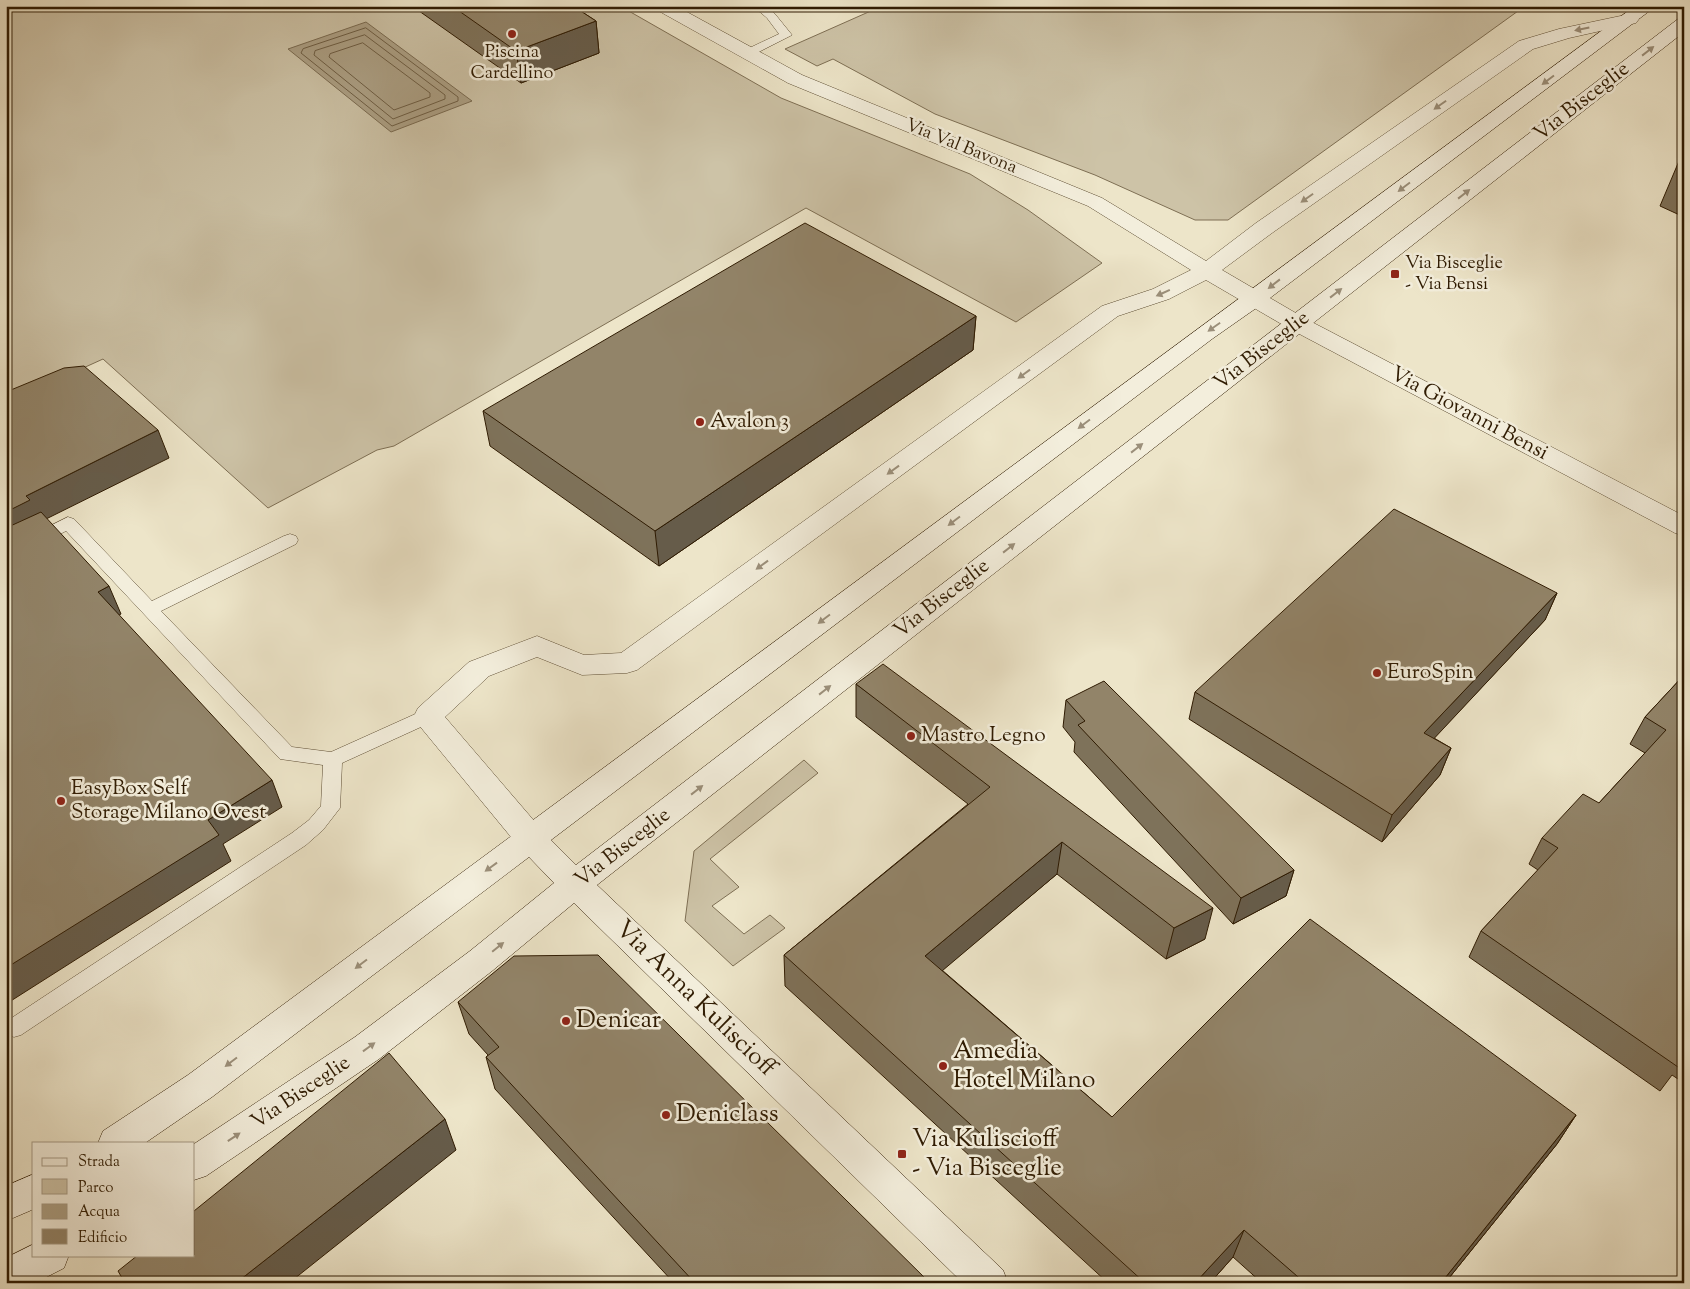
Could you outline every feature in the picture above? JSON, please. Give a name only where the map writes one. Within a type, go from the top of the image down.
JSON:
[{"type":"main road","name":"Via Val Bavona","points":[[663,6],[795,79],[1095,202],[1254,299]]},
{"type":"main road","name":"Via Bisceglie","points":[[116,1142],[200,1086],[1204,334],[1254,299],[1647,6]]},
{"type":"main road","name":"Via Bisceglie","points":[[428,716],[479,668],[537,646],[582,664],[627,664],[1110,311],[1160,294],[1207,271],[1247,240],[1526,45],[1565,33],[1630,19]]},
{"type":"main road","name":"Via Bisceglie","points":[[195,1163],[368,1048],[481,961],[575,884],[1684,23]]},
{"type":"main road","name":"Via Giovanni Bensi","points":[[1254,299],[1684,528]]},
{"type":"main road","points":[[428,716],[531,839]]},
{"type":"main road","name":"Via Anna Kuliscioff","points":[[531,839],[575,884],[990,1283]]},
{"type":"main road","points":[[6,1204],[32,1192]]},
{"type":"main road","points":[[6,1278],[49,1256]]},
{"type":"lane","points":[[747,54],[765,46],[768,42],[786,36],[771,16],[759,6]]},
{"type":"lane","points":[[6,555],[68,524],[287,754],[333,759],[389,732],[428,716]]},
{"type":"lane","points":[[150,609],[290,540]]},
{"type":"lane","points":[[14,1028],[305,835],[330,808],[333,759]]},
{"type":"green space","points":[[30,6],[620,6],[781,98],[970,174],[1028,210],[1102,263],[1016,322],[806,208],[394,446],[377,450],[268,508],[103,359],[6,403],[6,14]]},
{"type":"green space","points":[[882,6],[1525,6],[1228,220],[1195,220],[1095,175],[935,114],[833,59],[817,66],[785,49]]},
{"type":"green space","points":[[804,760],[818,773],[710,859],[739,887],[712,906],[744,934],[770,915],[785,928],[733,966],[685,921],[694,851]]},
{"type":"water","points":[[366,22],[472,101],[391,132],[288,49]]},
{"type":"building","points":[[452,6],[573,6],[596,21],[516,51]]},
{"type":"building","name":"Avalon 3","points":[[805,223],[976,316],[655,531],[483,411]]},
{"type":"building","points":[[84,366],[158,430],[26,496],[30,500],[6,512],[6,392],[64,368]]},
{"type":"building","points":[[1394,509],[1557,593],[1424,733],[1451,748],[1392,815],[1195,692]]},
{"type":"building","points":[[41,512],[109,586],[98,592],[272,780],[208,820],[219,835],[6,968],[6,528]]},
{"type":"building","points":[[883,664],[1213,908],[1174,928],[1062,842],[925,956],[1112,1117],[1310,919],[1576,1115],[1441,1283],[1305,1283],[1244,1230],[1195,1283],[1145,1283],[784,955],[990,787],[856,684]]},
{"type":"building","points":[[1684,675],[1684,1058],[1678,1067],[1481,931],[1558,848],[1542,838],[1583,794],[1599,803],[1666,730],[1645,717]]},
{"type":"building","points":[[1104,681],[1294,870],[1241,898],[1078,725],[1085,721],[1066,700]]},
{"type":"building","points":[[598,955],[930,1283],[695,1283],[486,1057],[499,1047],[458,1002],[514,956]]},
{"type":"building","points":[[389,1053],[445,1119],[236,1283],[125,1283],[118,1271],[137,1256],[195,1256],[195,1210]]},
{"type":"place","name":"Piscina Cardellino","points":[[512,34]]},
{"type":"place","name":"Via Bisceglie - Via Bensi","points":[[1395,274]]},
{"type":"place","name":"Avalon 3","points":[[700,422]]},
{"type":"place","name":"EuroSpin","points":[[1377,673]]},
{"type":"place","name":"Mastro Legno","points":[[911,736]]},
{"type":"place","name":"EasyBox Self Storage Milano Ovest","points":[[61,801]]},
{"type":"place","name":"Denicar","points":[[566,1021]]},
{"type":"place","name":"Amedia Hotel Milano","points":[[943,1066]]},
{"type":"place","name":"Deniclass","points":[[666,1115]]},
{"type":"place","name":"Via Kuliscioff - Via Bisceglie","points":[[902,1154]]}]
